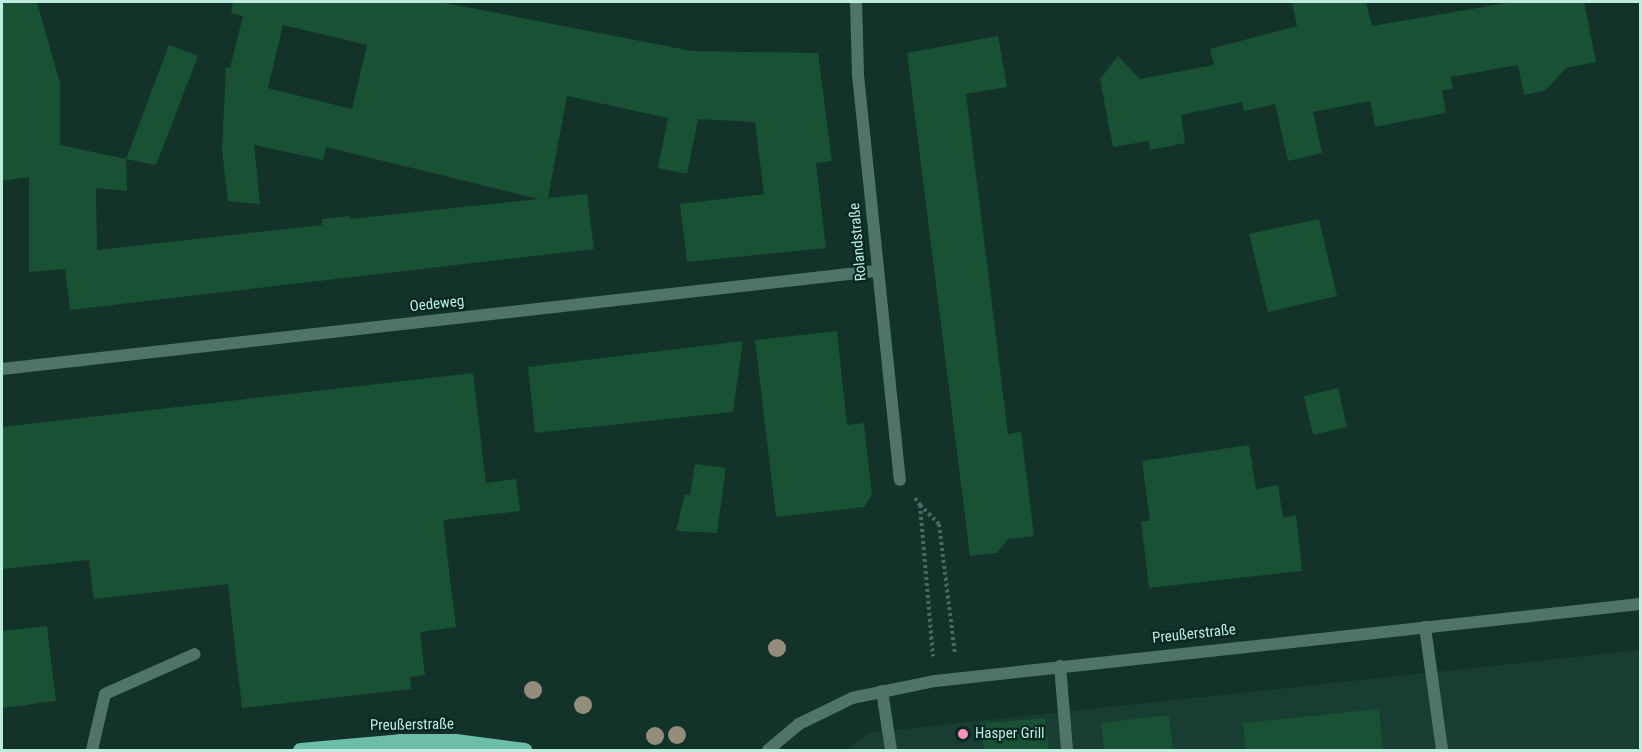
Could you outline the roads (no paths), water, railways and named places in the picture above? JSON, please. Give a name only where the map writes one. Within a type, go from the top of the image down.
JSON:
[{"type":"main road","name":"Preußerstraße","points":[[300,750],[411,741],[455,741],[524,750]]},
{"type":"street","name":"Rolandstraße","points":[[856,2],[858,75],[876,271],[900,480]]},
{"type":"street","name":"Oedeweg","points":[[2,369],[876,271]]},
{"type":"street","name":"Preußerstraße","points":[[767,750],[799,724],[852,698],[935,681],[1641,604]]},
{"type":"street","points":[[1425,627],[1442,750]]},
{"type":"street","points":[[92,750],[105,694],[195,654]]},
{"type":"street","points":[[1060,666],[1067,750]]},
{"type":"street","points":[[882,691],[891,750]]},
{"type":"place","name":"Hasper Grill","points":[[963,734]]}]
